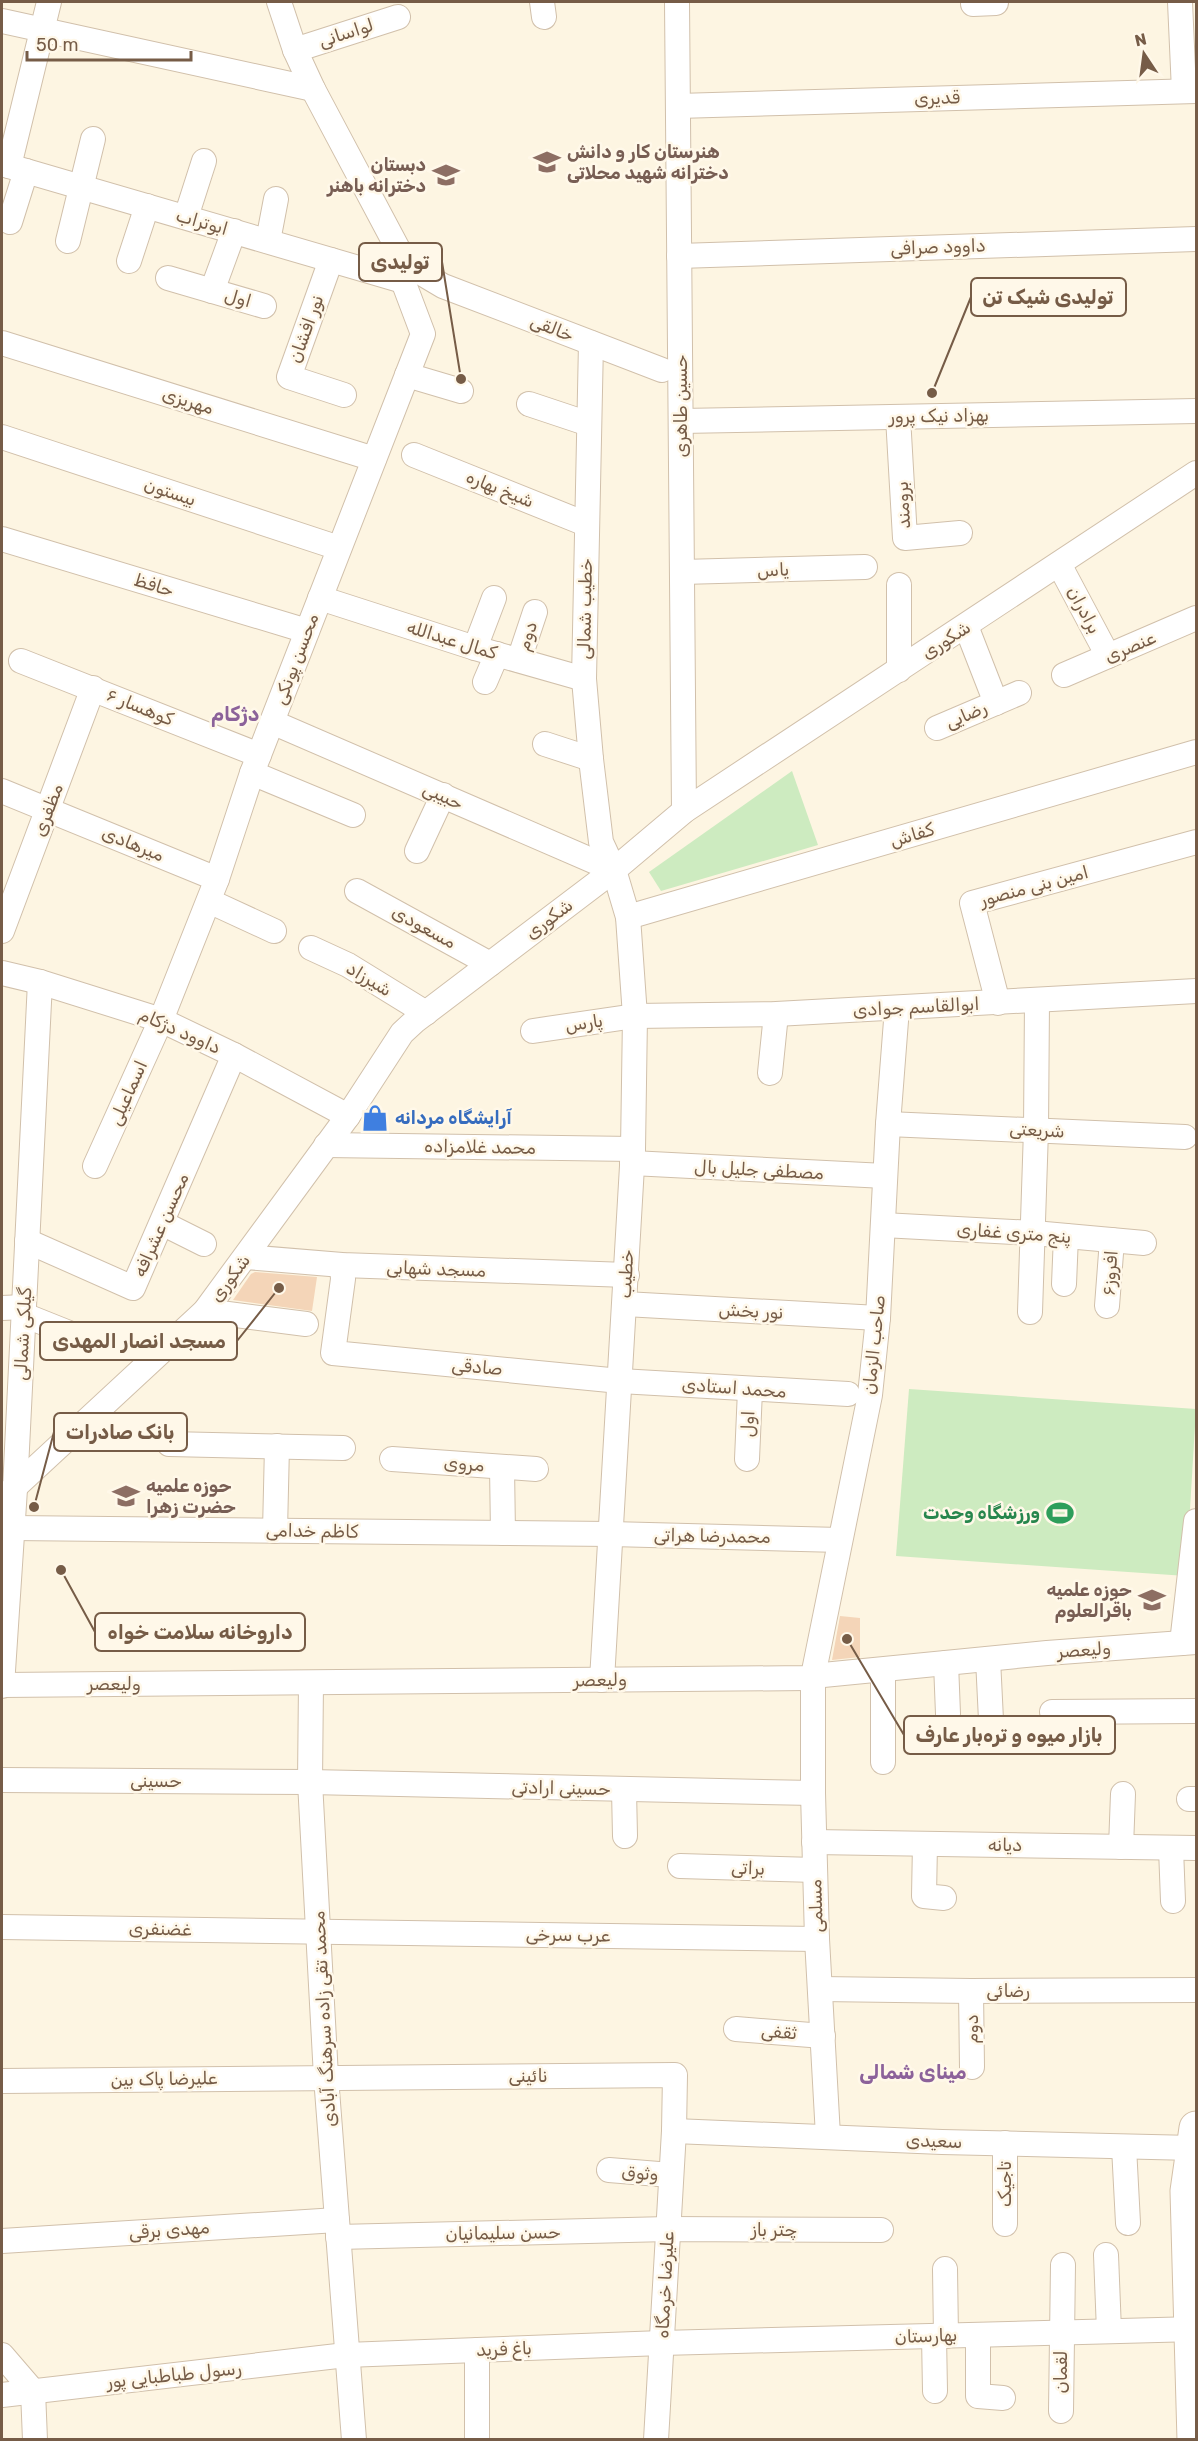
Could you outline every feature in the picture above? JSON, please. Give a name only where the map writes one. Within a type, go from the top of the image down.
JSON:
[{"type":"main road","points":[[1194,2439],[1192,2191],[1195,2138]]},
{"type":"street","points":[[10,222],[12,167],[49,2]]},
{"type":"street","points":[[279,2],[295,50],[313,89],[405,272]]},
{"type":"street","name":"حسین طاهری","points":[[677,2],[684,811]]},
{"type":"street","points":[[1180,2],[1190,91]]},
{"type":"street","name":"لواسانی","points":[[295,50],[398,17]]},
{"type":"street","points":[[2,21],[313,89]]},
{"type":"street","name":"قدیری","points":[[678,106],[1190,91]]},
{"type":"street","points":[[68,241],[93,139]]},
{"type":"street","points":[[186,217],[204,161]]},
{"type":"street","name":"ابوتراب","points":[[12,167],[331,260],[405,272]]},
{"type":"street","points":[[268,241],[276,199]]},
{"type":"street","points":[[129,261],[147,206]]},
{"type":"street","points":[[168,278],[212,291],[234,231]]},
{"type":"street","name":"داوود صرافی","points":[[679,256],[1197,239]]},
{"type":"street","name":"نور افشان","points":[[331,260],[289,377],[344,395]]},
{"type":"street","name":"خالقی","points":[[405,272],[662,370]]},
{"type":"street","name":"محسن پونکی","points":[[161,1020],[213,890],[255,764],[423,334],[405,272]]},
{"type":"street","name":"اول","points":[[212,291],[264,306]]},
{"type":"street","name":"مهریزی","points":[[2,343],[374,459]]},
{"type":"street","name":"خطیب شمالی","points":[[591,343],[584,679],[601,842],[614,870]]},
{"type":"street","points":[[407,375],[461,392]]},
{"type":"street","points":[[529,404],[589,424]]},
{"type":"street","name":"بهزاد نیک پرور","points":[[681,421],[1197,411]]},
{"type":"street","name":"برومند","points":[[898,417],[905,538],[960,533]]},
{"type":"street","name":"بیستون","points":[[2,437],[339,548]]},
{"type":"street","name":"شیخ بهاره","points":[[414,455],[586,524]]},
{"type":"street","name":"شکوری","points":[[8,1494],[205,1311],[348,1116],[402,1033],[614,870],[684,811],[1197,473]]},
{"type":"street","name":"حافظ","points":[[2,539],[307,631]]},
{"type":"street","name":"برادران","points":[[1059,564],[1108,656]]},
{"type":"street","name":"یاس","points":[[682,572],[865,567]]},
{"type":"street","points":[[899,585],[899,670]]},
{"type":"street","name":"کمال عبدالله","points":[[320,598],[584,679]]},
{"type":"street","points":[[485,682],[497,654],[494,598]]},
{"type":"street","name":"دوم","points":[[497,654],[535,612]]},
{"type":"street","name":"عنصری","points":[[1064,675],[1197,618]]},
{"type":"street","name":"رضایی","points":[[966,626],[996,703]]},
{"type":"street","name":"کوهسار ۶","points":[[21,661],[93,688],[255,764],[353,815]]},
{"type":"street","name":"مظفری","points":[[2,931],[93,688]]},
{"type":"street","name":"رضایی","points":[[937,728],[1018,693]]},
{"type":"street","name":"حبیبی","points":[[272,722],[614,870]]},
{"type":"street","points":[[545,744],[591,759]]},
{"type":"street","name":"کفاش","points":[[628,917],[1197,752]]},
{"type":"street","name":"میرهادی","points":[[2,791],[49,810],[213,890],[274,932]]},
{"type":"street","points":[[417,851],[442,795]]},
{"type":"street","name":"امین بنی منصور","points":[[998,1003],[972,903],[1197,842]]},
{"type":"street","name":"خطیب","points":[[602,1680],[633,1156],[635,1016],[628,917],[614,870]]},
{"type":"street","name":"مسعودی","points":[[357,891],[490,964]]},
{"type":"street","name":"شیرزاد","points":[[311,948],[348,966],[426,1013]]},
{"type":"street","name":"داوود دژکام","points":[[2,973],[40,982],[161,1020],[234,1055],[348,1116]]},
{"type":"street","name":"گيلکی شمالی","points":[[2,1686],[12,1528],[8,1494],[16,1310],[27,1241],[40,982]]},
{"type":"street","name":"ابوالقاسم جوادی","points":[[635,1016],[776,1014],[1197,991]]},
{"type":"street","points":[[1030,1312],[1034,1233],[1037,1001]]},
{"type":"street","name":"صاحب الزمان","points":[[813,1676],[870,1395],[878,1318],[888,1124],[897,1008]]},
{"type":"street","points":[[770,1073],[776,1014]]},
{"type":"street","name":"پارس","points":[[533,1031],[635,1016]]},
{"type":"street","name":"اسماعیلی","points":[[95,1166],[161,1020]]},
{"type":"street","name":"محسن عشرافه","points":[[27,1241],[133,1288],[234,1055]]},
{"type":"street","name":"شریعتی","points":[[888,1124],[1185,1137]]},
{"type":"street","name":"محمد غلامزاده","points":[[326,1145],[633,1156]]},
{"type":"street","name":"مصطفی جلیل بال","points":[[633,1156],[885,1176]]},
{"type":"street","points":[[162,1223],[204,1244]]},
{"type":"street","name":"پنج متری غفاری","points":[[883,1226],[1034,1233],[1144,1243]]},
{"type":"street","points":[[1064,1284],[1066,1236]]},
{"type":"street","name":"افروز۶","points":[[1107,1306],[1112,1240]]},
{"type":"street","name":"مسجد شهابی","points":[[246,1257],[342,1265],[627,1275]]},
{"type":"street","name":"صادقی","points":[[342,1265],[343,1279],[333,1353],[620,1381]]},
{"type":"street","name":"نور بخش","points":[[625,1304],[878,1318]]},
{"type":"street","points":[[16,1310],[79,1337]]},
{"type":"street","points":[[205,1311],[306,1324]]},
{"type":"street","name":"محمد استادی","points":[[620,1381],[848,1394]]},
{"type":"street","name":"اول","points":[[747,1459],[750,1390]]},
{"type":"street","points":[[169,1444],[343,1448]]},
{"type":"street","points":[[274,1531],[277,1446]]},
{"type":"street","name":"مروی","points":[[392,1459],[536,1469]]},
{"type":"street","points":[[502,1467],[503,1533]]},
{"type":"street","points":[[1189,1642],[1197,1521]]},
{"type":"street","name":"کاظم خدامی","points":[[12,1528],[611,1534]]},
{"type":"street","name":"محمدرضا هراتی","points":[[611,1534],[840,1540]]},
{"type":"street","name":"ولیعصر","points":[[2,1686],[807,1678],[988,1659],[1189,1642]]},
{"type":"street","points":[[988,1659],[991,1720]]},
{"type":"street","points":[[946,1664],[948,1714]]},
{"type":"street","points":[[883,1670],[883,1762]]},
{"type":"street","name":"مسلمی","points":[[813,1676],[817,1939],[828,2136]]},
{"type":"street","name":"محمد تقی زاده سرهنگ آبادی","points":[[311,1683],[310,1782],[326,2077],[354,2439]]},
{"type":"street","points":[[1052,1712],[1197,1711]]},
{"type":"street","name":"حسینی","points":[[2,1780],[310,1782]]},
{"type":"street","name":"حسینی ارادتی","points":[[310,1782],[813,1793]]},
{"type":"street","points":[[624,1790],[625,1836]]},
{"type":"street","points":[[1121,1847],[1123,1794]]},
{"type":"street","name":"دیانه","points":[[814,1842],[1197,1848]]},
{"type":"street","points":[[925,1844],[924,1896],[944,1898]]},
{"type":"street","points":[[1171,1848],[1173,1900]]},
{"type":"street","name":"براتی","points":[[680,1866],[815,1870]]},
{"type":"street","name":"غضنفری","points":[[2,1927],[319,1931]]},
{"type":"street","name":"عرب سرخی","points":[[319,1931],[817,1939]]},
{"type":"street","name":"رضائی","points":[[820,1989],[1197,1990]]},
{"type":"street","name":"دوم","points":[[972,1991],[972,2067]]},
{"type":"street","name":"ثقفی","points":[[736,2029],[823,2036]]},
{"type":"street","name":"نائینی","points":[[326,2077],[675,2075],[674,2131]]},
{"type":"street","name":"علیرضا پاک بین","points":[[2,2081],[326,2077]]},
{"type":"street","name":"سعیدی","points":[[674,2131],[1124,2147],[1195,2138]]},
{"type":"street","name":"علیرضا خرمگاه","points":[[656,2439],[674,2131]]},
{"type":"street","name":"تاجیک","points":[[1005,2143],[1005,2224]]},
{"type":"street","points":[[1124,2147],[1128,2223]]},
{"type":"street","name":"وثوق","points":[[609,2170],[671,2175]]},
{"type":"street","name":"حسن سلیمانیان","points":[[337,2228],[668,2229]]},
{"type":"street","name":"مهدی برقی","points":[[2,2241],[337,2228]]},
{"type":"street","name":"چتر باز","points":[[668,2229],[880,2230]]},
{"type":"street","points":[[1106,2254],[1109,2331]]},
{"type":"street","name":"لقمان","points":[[1061,2411],[1063,2265]]},
{"type":"street","points":[[935,2391],[945,2269]]},
{"type":"street","name":"بهارستان","points":[[662,2343],[1194,2329]]},
{"type":"street","points":[[978,2335],[978,2396],[1003,2398]]},
{"type":"street","name":"باغ فرید","points":[[346,2355],[662,2343]]},
{"type":"street","points":[[477,2350],[477,2438]]},
{"type":"street","points":[[2,2355],[33,2391],[35,2439]]},
{"type":"street","name":"رسول طباطبایی پور","points":[[2,2394],[346,2355]]},
{"type":"green space","points":[[792,771],[818,845],[661,891],[649,872]]},
{"type":"green space","points":[[909,1389],[1196,1409],[1186,1576],[896,1556]]},
{"type":"building","points":[[255,1272],[317,1277],[312,1311],[233,1300],[251,1274]]},
{"type":"building","points":[[840,1616],[860,1618],[860,1657],[832,1660]]},
{"type":"place","name":"هنرستان کار و دانش دخترانه شهید محلاتی","points":[[547,162]]},
{"type":"place","name":"دبستان دخترانه باهنر","points":[[446,175]]},
{"type":"place","name":"تولیدی","points":[[461,379]]},
{"type":"place","name":"تولیدی شیک تن","points":[[932,393]]},
{"type":"place","name":"آرایشگاه مردانه","points":[[375,1118]]},
{"type":"place","name":"مسجد انصار المهدی","points":[[279,1288]]},
{"type":"place","name":"حوزه علمیه حضرت زهرا","points":[[126,1496]]},
{"type":"place","name":"بانک صادرات","points":[[34,1507]]},
{"type":"place","name":"ورزشگاه وحدت","points":[[1060,1513]]},
{"type":"place","name":"داروخانه سلامت خواه","points":[[61,1570]]},
{"type":"place","name":"حوزه علمیه باقرالعلوم","points":[[1152,1600]]},
{"type":"place","name":"بازار میوه و تره‌بار عارف","points":[[847,1639]]},
{"type":"district","name":"دژکام","points":[[235,714]]},
{"type":"district","name":"مینای شمالی","points":[[913,2072]]}]
